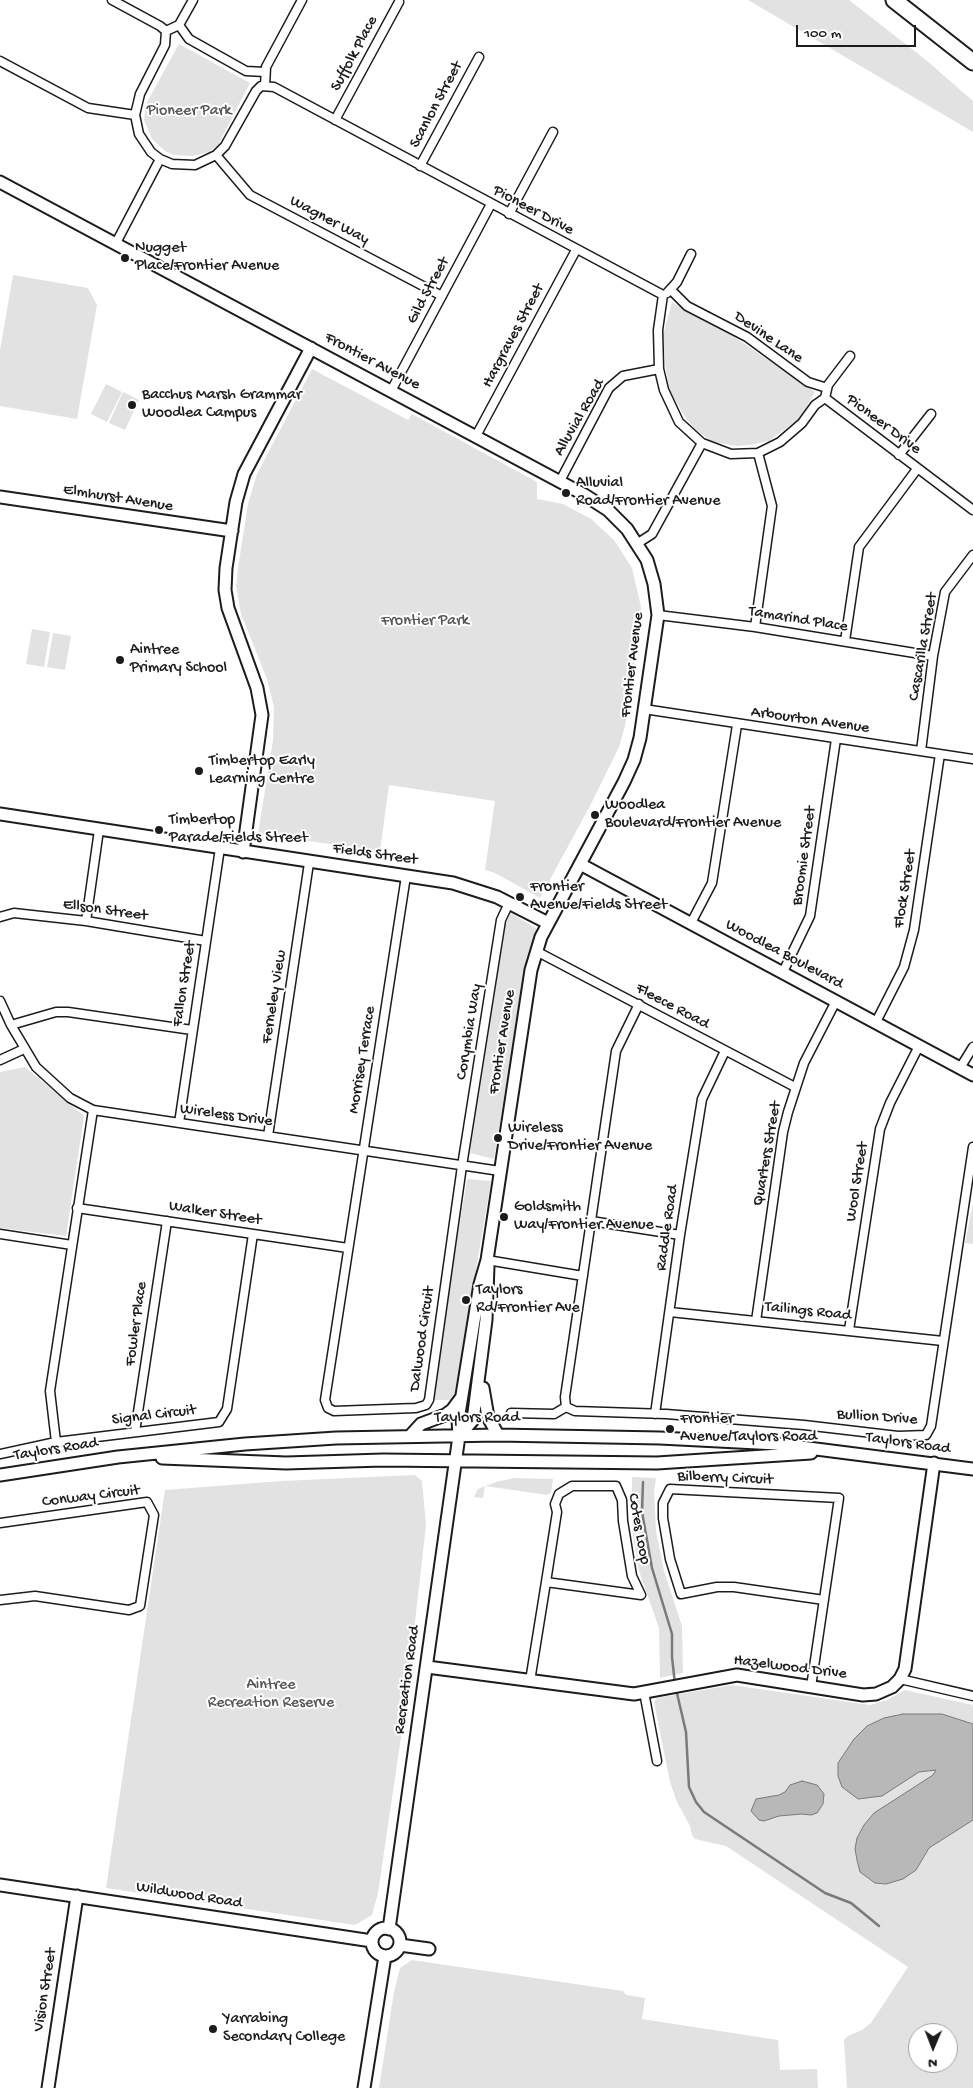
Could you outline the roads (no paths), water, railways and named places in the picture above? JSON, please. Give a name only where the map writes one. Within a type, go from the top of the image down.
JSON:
[{"type":"highway","points":[[894,0],[973,62]]},
{"type":"street","points":[[112,0],[160,26],[166,32],[165,45],[140,94],[135,115],[139,134],[160,160],[172,164],[195,165],[216,155],[226,146],[256,91],[261,86],[265,86],[265,72],[302,0]]},
{"type":"street","points":[[166,32],[179,25],[193,0]]},
{"type":"street","name":"Suffolk Place","points":[[335,120],[399,2]]},
{"type":"street","points":[[179,25],[190,39],[246,70],[265,72]]},
{"type":"street","name":"Scanlon Street","points":[[420,166],[479,57]]},
{"type":"street","points":[[0,60],[88,108],[135,115]]},
{"type":"street","name":"Pioneer Drive","points":[[265,86],[274,87],[663,295],[658,330],[659,369],[664,390],[679,422],[702,443],[731,454],[758,453],[780,442],[802,423],[815,405],[825,398],[973,510]]},
{"type":"street","points":[[510,214],[553,132]]},
{"type":"street","name":"Wagner Way","points":[[216,155],[250,195],[442,296]]},
{"type":"street","points":[[116,243],[160,160]]},
{"type":"street","name":"Frontier Avenue","points":[[0,182],[560,481],[608,510],[624,524],[638,543],[647,560],[654,584],[658,615],[644,709],[634,760],[548,923],[536,951],[530,973],[487,1260],[480,1284],[462,1398],[458,1427],[460,1436]]},
{"type":"street","name":"Gild Street","points":[[391,391],[491,204]]},
{"type":"street","name":"Hargraves Street","points":[[476,436],[576,250]]},
{"type":"street","points":[[663,295],[671,290],[691,254]]},
{"type":"street","name":"Devine Lane","points":[[671,290],[687,306],[747,337],[808,382],[827,388]]},
{"type":"street","points":[[243,852],[262,714],[257,688],[233,625],[226,598],[226,568],[244,474],[311,348]]},
{"type":"street","points":[[825,398],[827,388],[850,356]]},
{"type":"street","name":"Alluvial Road","points":[[560,481],[609,388],[623,376],[659,369]]},
{"type":"street","points":[[899,455],[931,414]]},
{"type":"street","points":[[638,543],[652,534],[702,443]]},
{"type":"street","points":[[755,627],[772,506],[758,453]]},
{"type":"street","points":[[845,641],[859,547],[917,469]]},
{"type":"street","name":"Elmhurst Avenue","points":[[0,497],[232,531]]},
{"type":"street","name":"Cascarilla Street","points":[[921,751],[933,656],[945,592],[973,555]]},
{"type":"street","name":"Tamarind Place","points":[[658,615],[755,627],[933,656]]},
{"type":"street","name":"Arbourton Avenue","points":[[644,709],[737,725],[973,759]]},
{"type":"street","points":[[690,923],[712,883],[737,725]]},
{"type":"street","name":"Broomie Street","points":[[783,972],[810,916],[836,739]]},
{"type":"street","name":"Flock Street","points":[[876,1022],[904,967],[914,930],[940,754]]},
{"type":"street","name":"Fields Street","points":[[0,815],[475,888],[548,923]]},
{"type":"street","points":[[86,921],[99,830]]},
{"type":"street","name":"Fallon Street","points":[[179,1123],[220,848]]},
{"type":"street","name":"Ferneley View","points":[[268,1136],[309,863]]},
{"type":"street","name":"Woodlea Boulevard","points":[[580,864],[973,1074]]},
{"type":"street","name":"Morrisey Terrace","points":[[348,1248],[406,876]]},
{"type":"street","name":"Corymbia Way","points":[[462,1166],[501,920],[509,903]]},
{"type":"street","name":"Ellson Street","points":[[0,916],[14,914],[86,921],[206,941]]},
{"type":"street","name":"Fleece Road","points":[[536,951],[796,1087]]},
{"type":"street","name":"Wireless Drive","points":[[0,1001],[24,1049],[36,1067],[70,1098],[93,1110],[500,1171]]},
{"type":"street","name":"Quarters Street","points":[[756,1321],[783,1132],[804,1063],[836,1001]]},
{"type":"street","points":[[510,1413],[554,1414],[566,1407],[565,1397],[616,1051],[638,1004]]},
{"type":"street","points":[[11,1025],[56,1012],[68,1012],[192,1030]]},
{"type":"street","name":"Wool Street","points":[[849,1330],[880,1129],[890,1103],[919,1046]]},
{"type":"street","points":[[960,1068],[973,1047]]},
{"type":"street","points":[[0,1060],[24,1049]]},
{"type":"street","name":"Raddle Road","points":[[655,1414],[680,1235],[702,1099],[725,1051]]},
{"type":"street","points":[[56,1442],[50,1391],[93,1110]]},
{"type":"street","name":"Bullion Drive","points":[[566,1407],[575,1411],[655,1414],[804,1425],[898,1436],[926,1435],[931,1426],[973,1148]]},
{"type":"street","name":"Dalwood Circuit","points":[[348,1248],[326,1405],[334,1411],[422,1407],[426,1404],[430,1394],[462,1166]]},
{"type":"street","name":"Walker Street","points":[[77,1208],[348,1248]]},
{"type":"street","name":"Fowler Place","points":[[135,1432],[167,1221]]},
{"type":"street","points":[[591,1221],[680,1235]]},
{"type":"street","points":[[0,1234],[72,1245]]},
{"type":"street","name":"Signal Circuit","points":[[0,1454],[56,1442],[219,1422],[227,1409],[253,1234]]},
{"type":"street","points":[[487,1260],[583,1276]]},
{"type":"street","name":"Frontier Avenue","points":[[460,1436],[474,1420],[489,1283],[487,1260]]},
{"type":"street","name":"Tailings Road","points":[[670,1312],[943,1341]]},
{"type":"street","points":[[482,1357],[484,1401],[488,1416],[498,1435]]},
{"type":"street","points":[[410,1436],[421,1424],[445,1415],[452,1410],[462,1398]]},
{"type":"street","name":"Taylors Road","points":[[0,1475],[118,1457],[245,1444],[410,1436],[498,1435],[660,1438],[777,1444],[973,1469]]},
{"type":"street","name":"Recreation Road","points":[[389,1929],[460,1436]]},
{"type":"street","name":"Taylors Road","points":[[118,1457],[286,1463],[456,1460],[657,1463],[838,1451]]},
{"type":"street","points":[[934,1464],[909,1644],[905,1669],[900,1679],[973,1696]]},
{"type":"street","name":"Cotes Loop","points":[[530,1681],[557,1512],[555,1504],[559,1494],[572,1486],[616,1486],[622,1500],[622,1521],[632,1576],[641,1596],[546,1582]]},
{"type":"street","name":"Bilberry Circuit","points":[[811,1687],[824,1600],[839,1498],[670,1489],[663,1503],[663,1518],[670,1559],[682,1594],[717,1587],[734,1587],[824,1600]]},
{"type":"street","name":"Conway Circuit","points":[[0,1523],[147,1502],[154,1515],[140,1606],[129,1610],[34,1596],[0,1600]]},
{"type":"street","name":"Hazelwood Drive","points":[[426,1667],[634,1694],[736,1675],[863,1695],[876,1694],[892,1687],[900,1679]]},
{"type":"street","points":[[644,1692],[657,1761]]},
{"type":"street","name":"Wildwood Road","points":[[0,1885],[372,1941]]},
{"type":"street","name":"Vision Street","points":[[48,2088],[77,1896]]},
{"type":"street","points":[[389,1929],[399,1936],[400,1945],[393,1954],[385,1956],[375,1951],[372,1941],[378,1931],[389,1929]]},
{"type":"street","points":[[400,1945],[429,1949]]},
{"type":"street","points":[[364,2088],[385,1956]]},
{"type":"waterway","points":[[643,1482],[642,1512],[652,1568],[672,1634],[675,1684]]},
{"type":"waterway","points":[[676,1689],[686,1732],[689,1787],[696,1802],[704,1812],[825,1893],[851,1903],[879,1926]]},
{"type":"place","name":"Nugget Place/Frontier Avenue","points":[[125,258]]},
{"type":"place","name":"Bacchus Marsh Grammar Woodlea Campus","points":[[132,405]]},
{"type":"place","name":"Alluvial Road/Frontier Avenue","points":[[566,493]]},
{"type":"place","name":"Aintree Primary School","points":[[120,660]]},
{"type":"place","name":"Timbertop Early Learning Centre","points":[[199,771]]},
{"type":"place","name":"Woodlea Boulevard/Frontier Avenue","points":[[595,815]]},
{"type":"place","name":"Timbertop Parade/Fields Street","points":[[159,830]]},
{"type":"place","name":"Frontier Avenue/Fields Street","points":[[520,897]]},
{"type":"place","name":"Wireless Drive/Frontier Avenue","points":[[498,1138]]},
{"type":"place","name":"Goldsmith Way/Frontier Avenue","points":[[504,1217]]},
{"type":"place","name":"Taylors Rd/Frontier Ave","points":[[466,1300]]},
{"type":"place","name":"Frontier Avenue/Taylors Road","points":[[670,1429]]},
{"type":"place","name":"Yarrabing Secondary College","points":[[213,2029]]},
{"type":"park label","name":"Pioneer Park","points":[[189,112]]},
{"type":"park label","name":"Frontier Park","points":[[425,622]]},
{"type":"park label","name":"Aintree Recreation Reserve","points":[[271,1695]]}]
